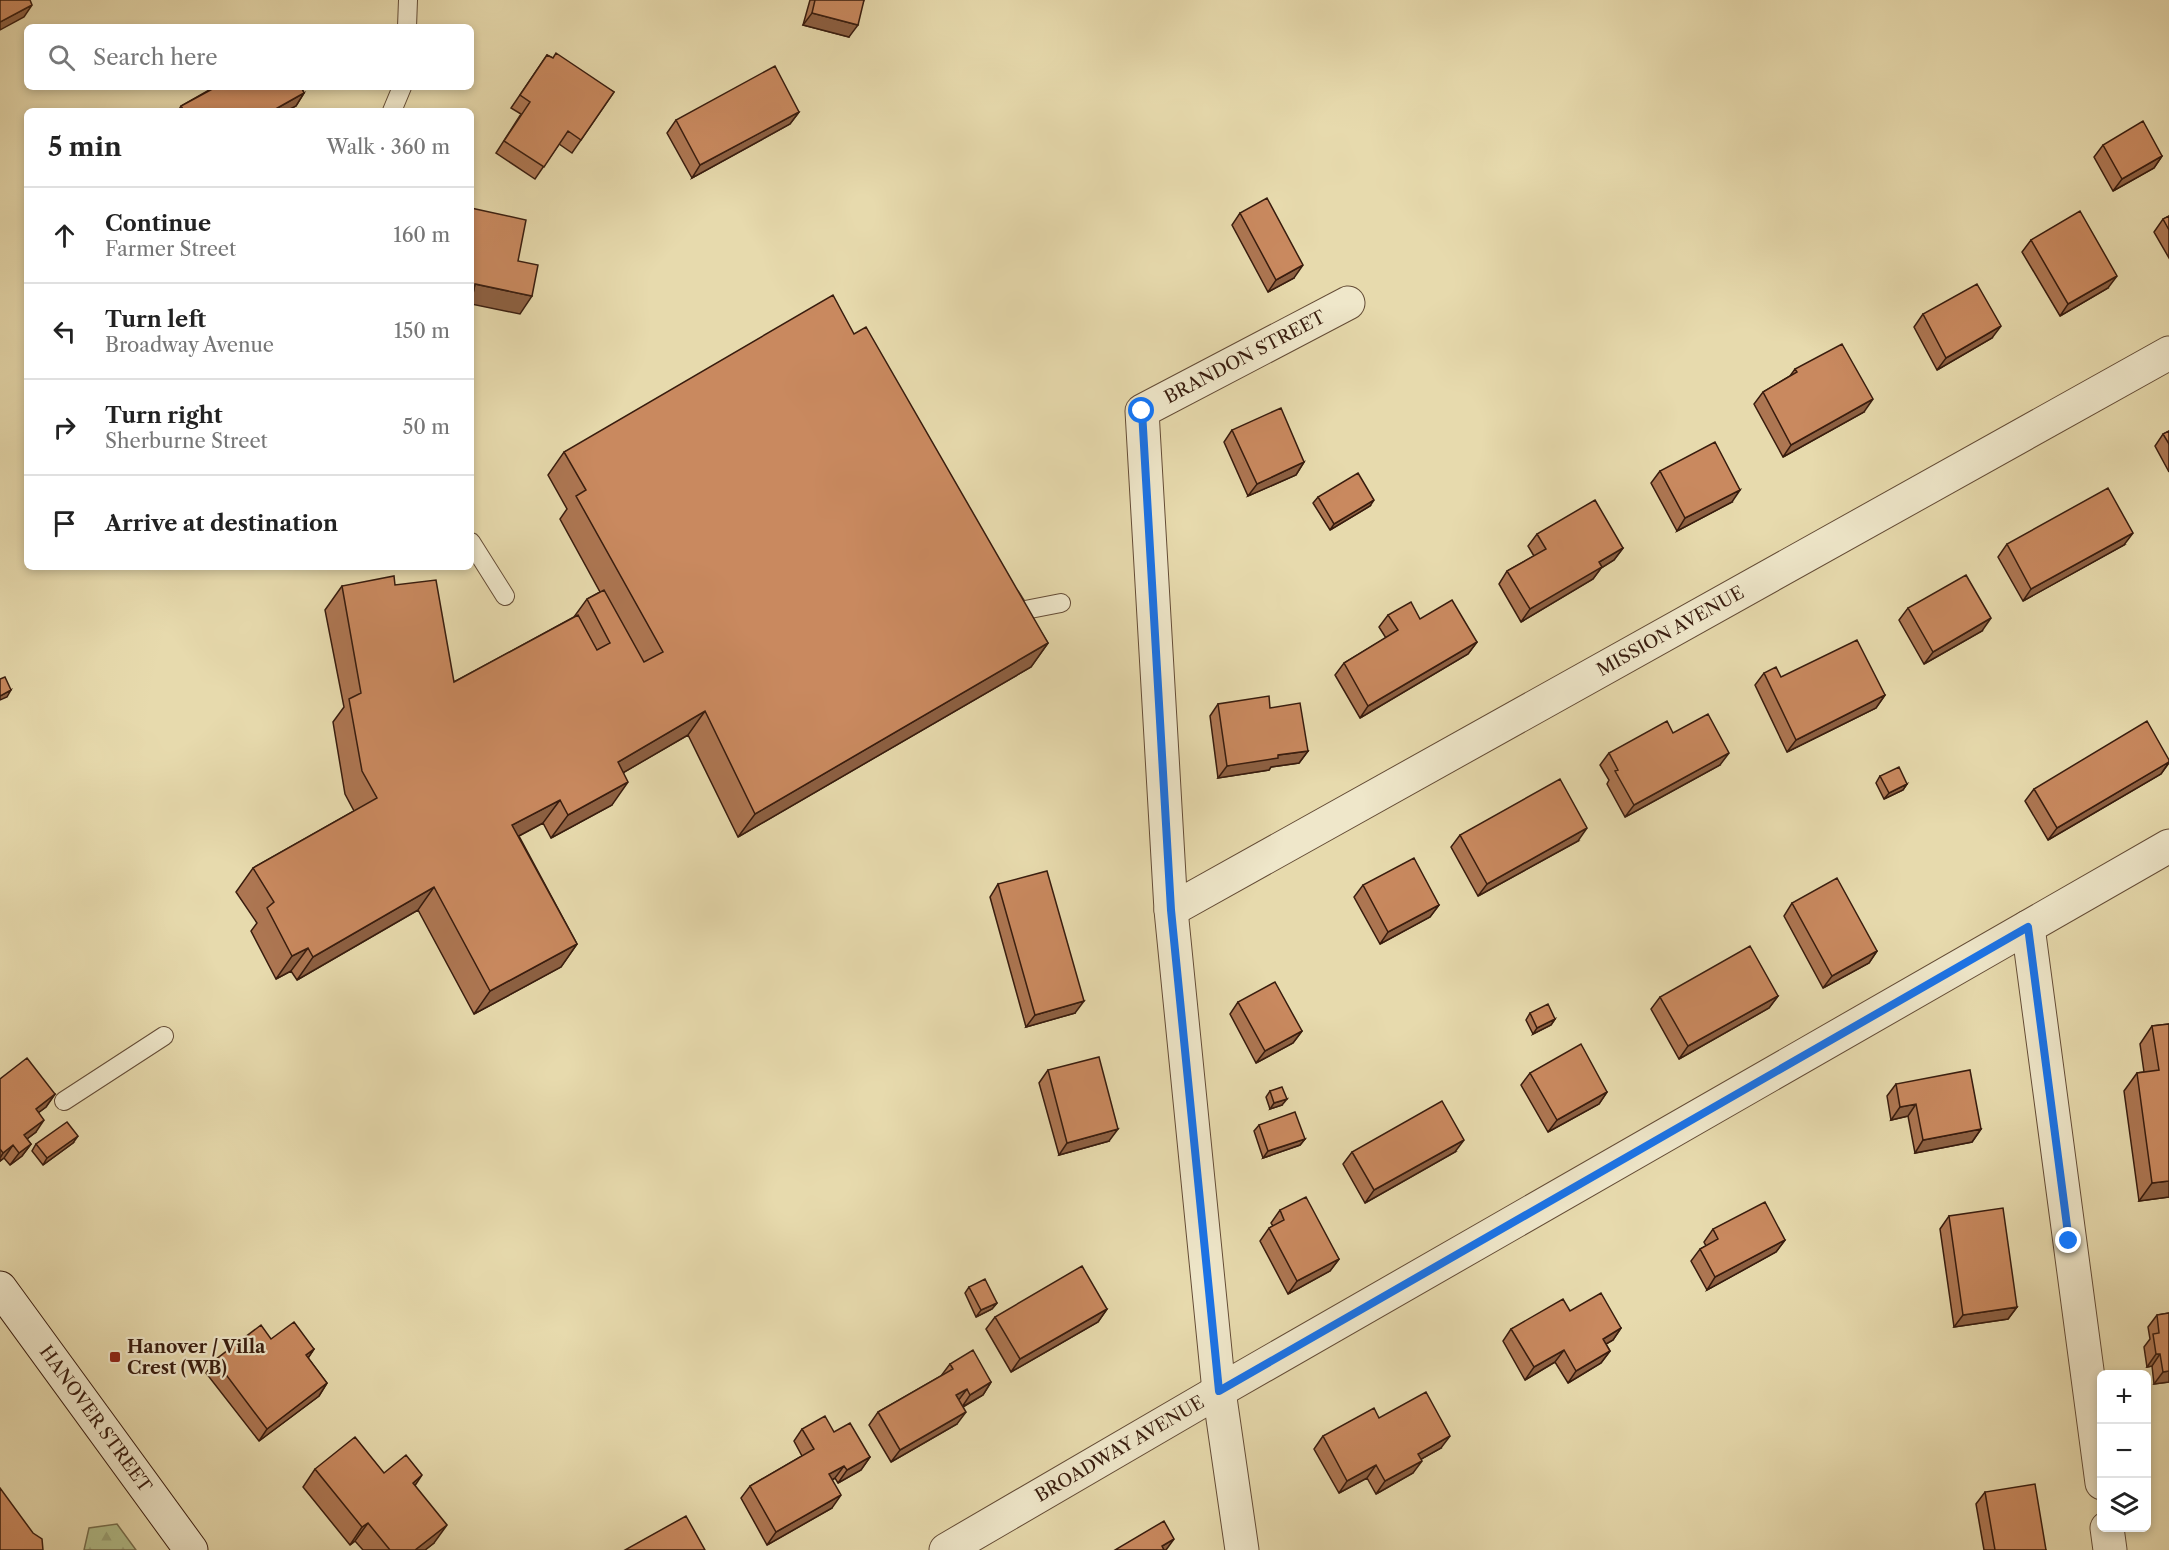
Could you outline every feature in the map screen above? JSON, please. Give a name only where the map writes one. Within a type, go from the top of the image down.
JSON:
[{"type":"street","name":"BRANDON STREET","points":[[1171,910],[1142,411],[1348,303]]},
{"type":"street","name":"MISSION AVENUE","points":[[1171,910],[2169,353]]},
{"type":"street","name":"BROADWAY AVENUE","points":[[946,1550],[2169,846]]},
{"type":"street","points":[[1171,910],[1219,1391],[1242,1550]]},
{"type":"street","points":[[2028,927],[2101,1478]]},
{"type":"street","name":"HANOVER STREET","points":[[0,1288],[191,1550]]},
{"type":"street","points":[[2108,1532],[2110,1550]]},
{"type":"lane","points":[[407,24],[408,0]]},
{"type":"lane","points":[[393,108],[401,90]]},
{"type":"lane","points":[[474,547],[505,596]]},
{"type":"lane","points":[[1003,584],[1020,610],[1061,603]]},
{"type":"lane","points":[[64,1101],[164,1036]]},
{"type":"green space","points":[[117,1524],[136,1550],[84,1550],[89,1528]]},
{"type":"building","points":[[0,0],[30,0],[32,5],[0,22]]},
{"type":"building","points":[[815,0],[864,0],[858,25],[812,13]]},
{"type":"building","points":[[556,53],[614,92],[581,140],[568,131],[544,167],[504,141],[530,102],[520,95],[547,55],[553,58]]},
{"type":"building","points":[[775,66],[799,112],[700,165],[676,120]]},
{"type":"building","points":[[210,90],[302,90],[304,93],[277,108],[182,108],[181,106]]},
{"type":"building","points":[[2143,121],[2162,156],[2122,179],[2103,145]]},
{"type":"building","points":[[1267,198],[1303,265],[1276,280],[1240,213]]},
{"type":"building","points":[[474,209],[526,220],[518,261],[538,265],[532,296],[475,284],[474,288]]},
{"type":"building","points":[[2080,211],[2117,276],[2068,304],[2031,240]]},
{"type":"building","points":[[2169,216],[2169,230],[2163,219]]},
{"type":"building","points":[[1977,284],[2001,326],[1946,358],[1923,314]]},
{"type":"building","points":[[833,295],[854,334],[866,327],[1048,643],[755,814],[705,711],[618,762],[628,782],[568,815],[560,800],[512,825],[577,944],[490,991],[434,887],[313,957],[308,948],[292,956],[267,908],[274,902],[253,868],[377,798],[362,771],[349,699],[361,693],[342,586],[394,576],[395,585],[436,580],[454,682],[578,615],[597,650],[610,643],[587,599],[604,590],[644,662],[663,652],[576,496],[586,490],[564,452]]},
{"type":"building","points":[[1842,344],[1873,399],[1791,445],[1763,392],[1797,372],[1795,369]]},
{"type":"building","points":[[1281,408],[1304,462],[1257,484],[1232,430]]},
{"type":"building","points":[[2169,431],[2169,444],[2163,434]]},
{"type":"building","points":[[1715,442],[1740,490],[1685,518],[1660,471]]},
{"type":"building","points":[[1358,473],[1374,500],[1334,524],[1318,497]]},
{"type":"building","points":[[2108,488],[2133,533],[2031,589],[2007,544]]},
{"type":"building","points":[[1595,500],[1623,548],[1599,562],[1602,567],[1530,609],[1507,571],[1546,549],[1537,534]]},
{"type":"building","points":[[1966,575],[1991,618],[1933,652],[1908,608]]},
{"type":"building","points":[[1452,600],[1477,642],[1368,706],[1344,663],[1398,630],[1388,615],[1411,602],[1420,619]]},
{"type":"building","points":[[1857,640],[1885,695],[1796,740],[1764,673],[1776,667],[1781,677]]},
{"type":"building","points":[[5,677],[11,690],[0,696],[0,679]]},
{"type":"building","points":[[1269,696],[1270,708],[1300,703],[1308,751],[1227,766],[1218,704]]},
{"type":"building","points":[[1708,714],[1729,753],[1634,805],[1615,771],[1618,770],[1609,753],[1667,721],[1673,733]]},
{"type":"building","points":[[2147,721],[2169,762],[2057,828],[2034,789]]},
{"type":"building","points":[[1899,767],[1907,784],[1889,793],[1880,776]]},
{"type":"building","points":[[1560,779],[1587,828],[1487,884],[1460,835]]},
{"type":"building","points":[[1414,858],[1439,905],[1388,932],[1363,885]]},
{"type":"building","points":[[1047,871],[1084,1001],[1035,1015],[998,884]]},
{"type":"building","points":[[1837,878],[1877,951],[1832,976],[1792,903]]},
{"type":"building","points":[[1750,946],[1778,996],[1688,1046],[1660,997]]},
{"type":"building","points":[[1275,982],[1302,1031],[1265,1051],[1238,1002]]},
{"type":"building","points":[[1548,1004],[1555,1019],[1537,1028],[1530,1013]]},
{"type":"building","points":[[2169,1024],[2169,1181],[2152,1183],[2137,1073],[2159,1070],[2152,1026]]},
{"type":"building","points":[[1581,1044],[1607,1092],[1557,1120],[1530,1073]]},
{"type":"building","points":[[1099,1057],[1118,1129],[1067,1143],[1048,1070]]},
{"type":"building","points":[[27,1058],[55,1094],[36,1109],[44,1120],[24,1135],[31,1144],[19,1153],[13,1145],[3,1153],[0,1149],[0,1079]]},
{"type":"building","points":[[1970,1070],[1981,1129],[1923,1140],[1916,1104],[1900,1107],[1896,1084]]},
{"type":"building","points":[[1282,1087],[1287,1099],[1274,1103],[1270,1091]]},
{"type":"building","points":[[1442,1101],[1464,1140],[1374,1190],[1352,1152]]},
{"type":"building","points":[[1295,1112],[1305,1139],[1268,1151],[1259,1125]]},
{"type":"building","points":[[67,1122],[78,1136],[47,1158],[36,1144]]},
{"type":"building","points":[[1306,1197],[1339,1259],[1297,1281],[1269,1228],[1284,1220],[1280,1210]]},
{"type":"building","points":[[1765,1202],[1785,1240],[1715,1277],[1700,1249],[1718,1239],[1713,1229]]},
{"type":"building","points":[[2003,1208],[2017,1307],[1963,1315],[1949,1216]]},
{"type":"building","points":[[1082,1266],[1107,1309],[1020,1359],[995,1317]]},
{"type":"building","points":[[985,1279],[997,1303],[981,1310],[969,1287]]},
{"type":"building","points":[[1601,1293],[1621,1328],[1603,1339],[1610,1351],[1576,1371],[1564,1350],[1534,1367],[1511,1329],[1563,1299],[1570,1311]]},
{"type":"building","points":[[2169,1313],[2169,1371],[2163,1372],[2160,1354],[2156,1354],[2153,1334],[2159,1333],[2157,1315]]},
{"type":"building","points":[[294,1322],[314,1349],[306,1355],[327,1383],[267,1429],[215,1360],[261,1325],[271,1339]]},
{"type":"building","points":[[973,1350],[991,1382],[970,1395],[967,1389],[956,1395],[966,1412],[900,1450],[878,1412],[953,1369],[950,1364]]},
{"type":"building","points":[[1426,1392],[1450,1436],[1418,1454],[1422,1461],[1385,1481],[1376,1465],[1347,1481],[1323,1436],[1374,1408],[1379,1418]]},
{"type":"building","points":[[825,1416],[834,1432],[850,1423],[870,1457],[847,1470],[844,1466],[829,1474],[841,1495],[776,1532],[750,1486],[814,1449],[802,1429]]},
{"type":"building","points":[[355,1437],[384,1473],[406,1455],[422,1475],[413,1483],[447,1525],[415,1550],[390,1550],[368,1523],[362,1527],[315,1469]]},
{"type":"building","points":[[2035,1484],[2046,1550],[1995,1550],[1985,1492]]},
{"type":"building","points":[[0,1488],[33,1533],[42,1539],[43,1550],[0,1550]]},
{"type":"building","points":[[686,1516],[705,1550],[625,1550]]},
{"type":"building","points":[[1164,1521],[1174,1539],[1162,1546],[1164,1550],[1115,1550]]},
{"type":"place","name":"Hanover / Villa Crest (WB)","points":[[115,1357]]},
{"type":"route","points":[[1142,411],[1171,910],[1219,1391],[2028,927],[2069,1241]]}]
